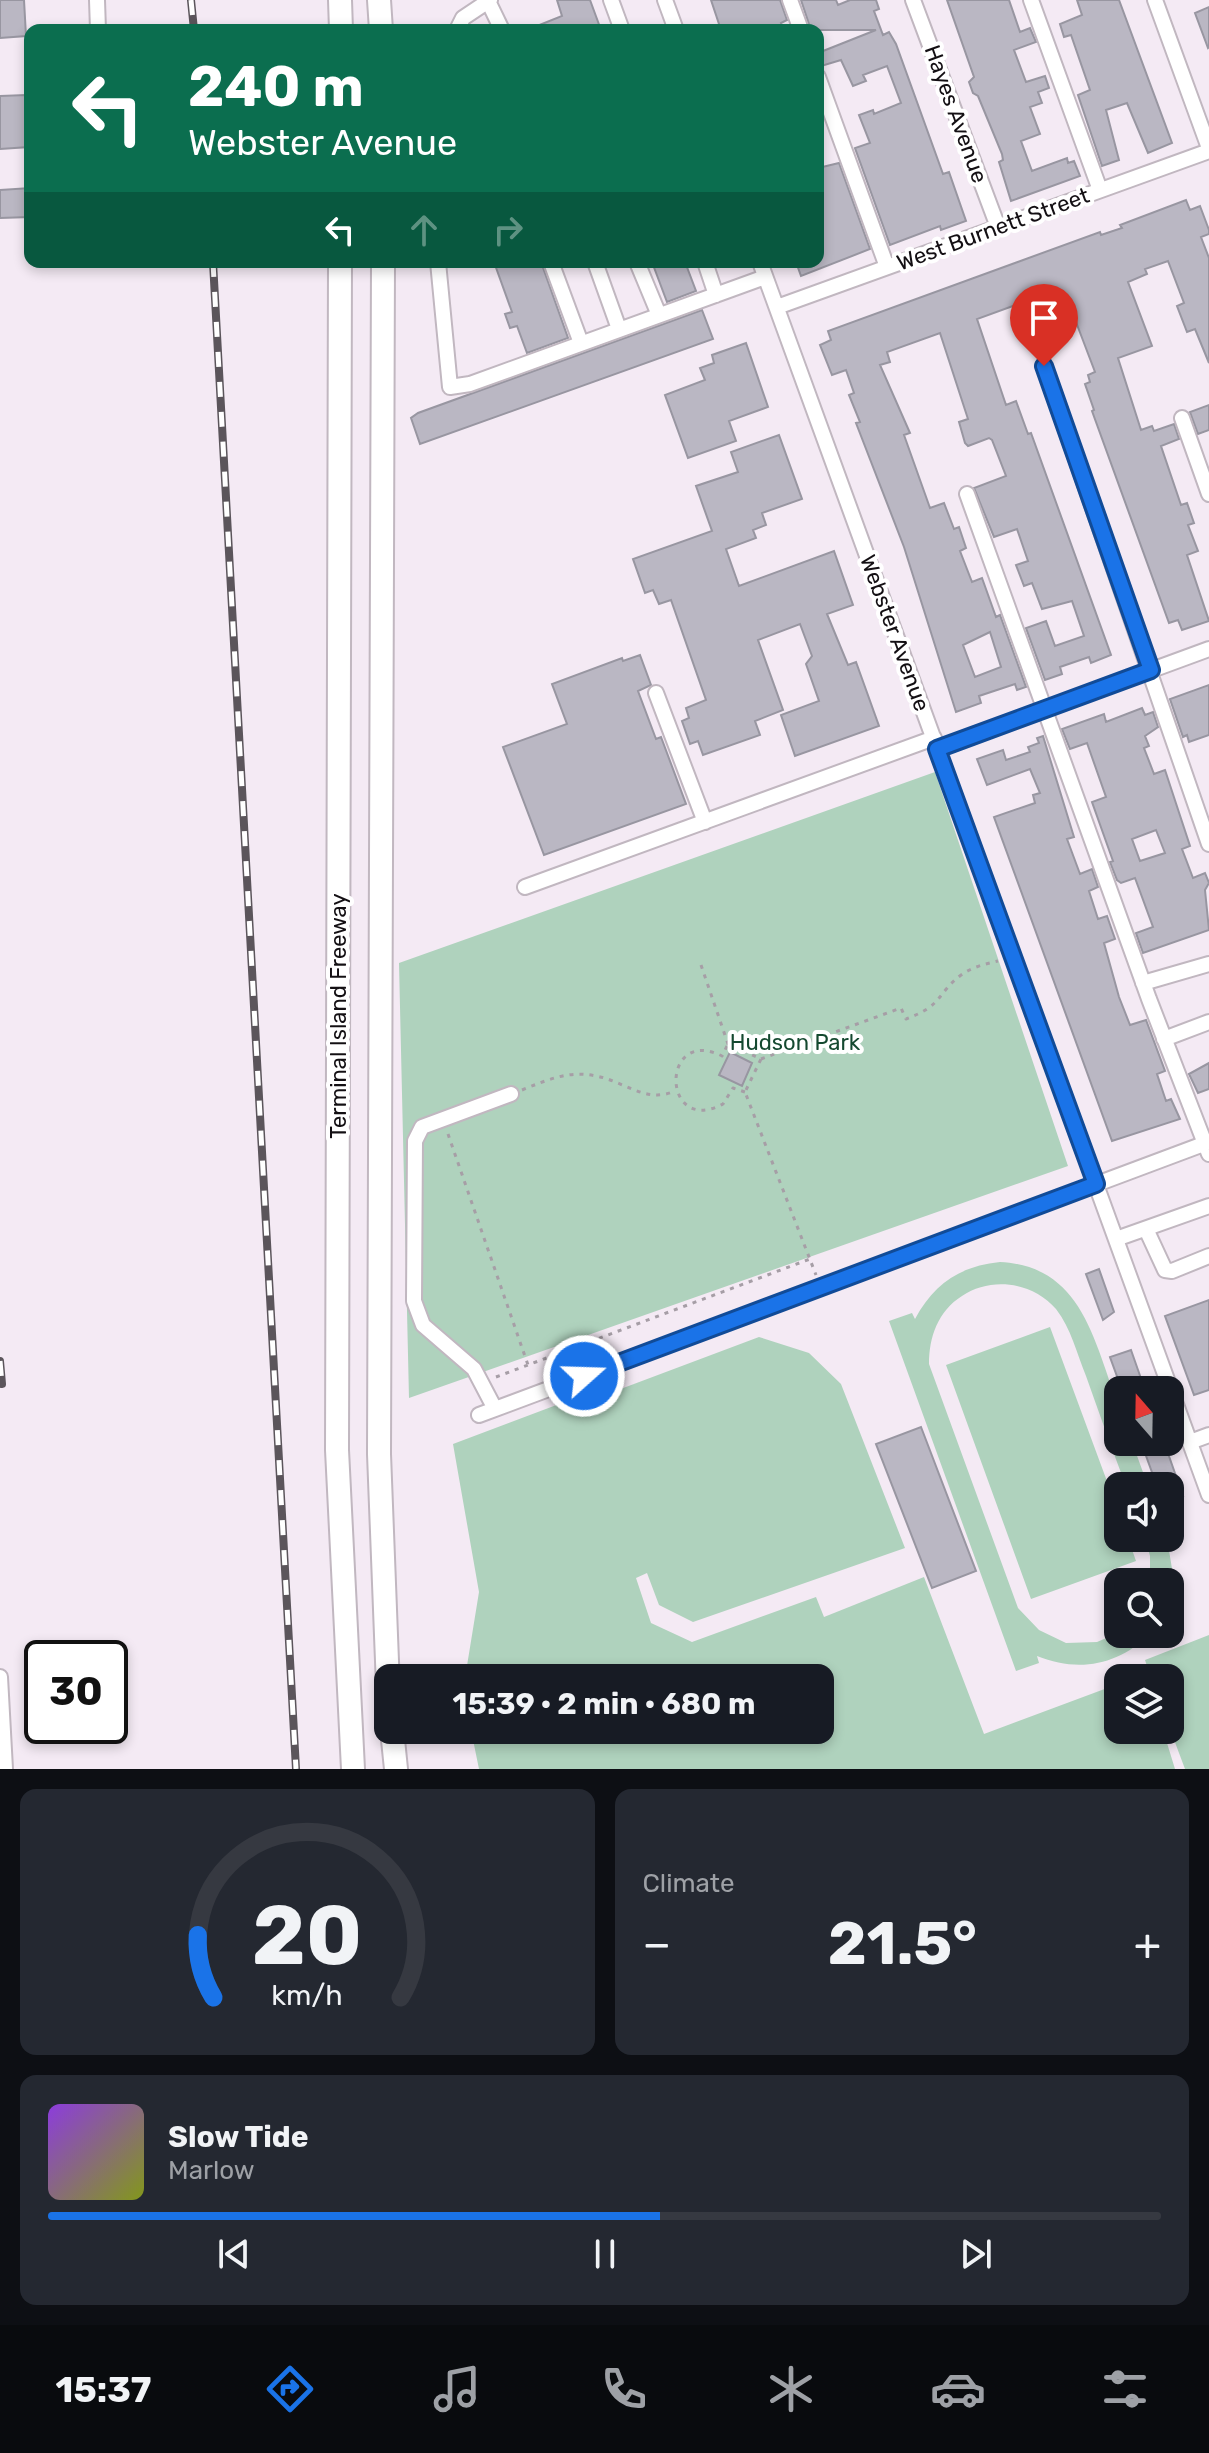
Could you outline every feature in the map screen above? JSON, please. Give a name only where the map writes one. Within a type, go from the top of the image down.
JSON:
[{"type":"highway","points":[[340,0],[341,24]]},
{"type":"highway","points":[[379,0],[381,24]]},
{"type":"highway","name":"Terminal Island Freeway","points":[[340,268],[337,1450],[353,1769]]},
{"type":"highway","name":"Terminal Island Freeway","points":[[383,268],[379,1454],[387,1664]]},
{"type":"highway","points":[[393,1744],[396,1769]]},
{"type":"street","points":[[97,0],[98,24]]},
{"type":"street","points":[[611,0],[620,24]]},
{"type":"street","points":[[665,0],[674,24]]},
{"type":"street","points":[[790,0],[799,24]]},
{"type":"street","name":"Hayes Avenue","points":[[913,0],[998,227]]},
{"type":"street","points":[[1031,0],[1100,190]]},
{"type":"street","points":[[1155,0],[1209,150]]},
{"type":"street","points":[[460,24],[463,18],[489,1],[499,24]]},
{"type":"street","points":[[824,94],[887,267]]},
{"type":"street","name":"West Burnett Street","points":[[777,307],[1209,150]]},
{"type":"street","points":[[439,268],[450,387],[470,384],[716,295],[763,269]]},
{"type":"street","points":[[553,268],[581,343]]},
{"type":"street","points":[[597,268],[619,329]]},
{"type":"street","points":[[639,268],[659,315]]},
{"type":"street","points":[[707,268],[716,295]]},
{"type":"street","name":"Webster Avenue","points":[[763,269],[1209,1495]]},
{"type":"street","points":[[1044,366],[1209,844]]},
{"type":"street","points":[[1182,418],[1209,494]]},
{"type":"street","points":[[479,1415],[1096,1184],[1207,1147],[1143,983],[967,494]]},
{"type":"street","points":[[525,887],[705,822],[1045,710],[1209,649]]},
{"type":"street","points":[[656,693],[705,822]]},
{"type":"street","points":[[1143,983],[1209,964]]},
{"type":"street","points":[[1164,1039],[1209,1022]]},
{"type":"street","points":[[495,1409],[474,1369],[429,1333],[414,1301],[415,1141],[422,1127],[511,1094]]},
{"type":"street","points":[[1116,1239],[1209,1206]]},
{"type":"street","points":[[1146,1229],[1165,1270],[1172,1271],[1209,1256]]},
{"type":"street","points":[[1190,1442],[1209,1435]]},
{"type":"street","points":[[0,1677],[5,1769]]},
{"type":"path","points":[[821,1287],[745,1092],[761,1059],[901,1008],[906,1019],[922,1013],[937,1004],[958,977],[971,968],[1013,956]]},
{"type":"path","points":[[701,965],[728,1044],[722,1056],[703,1050],[685,1058],[675,1076],[677,1091],[685,1103],[704,1110],[723,1104],[733,1088],[745,1092]]},
{"type":"path","points":[[728,1044],[761,1059]]},
{"type":"path","points":[[511,1094],[572,1074],[595,1075],[643,1094],[677,1091]]},
{"type":"path","points":[[442,1118],[528,1365]]},
{"type":"path","points":[[481,1382],[810,1259]]},
{"type":"green space","name":"Hudson Park","points":[[935,772],[1068,1166],[409,1398],[399,963]]},
{"type":"green space","points":[[1000,1262],[1037,1270],[1052,1278],[1075,1302],[1092,1333],[1108,1376],[1104,1376],[1104,1426],[1061,1316],[1047,1300],[1024,1288],[998,1284],[986,1286],[954,1302],[936,1326],[929,1364],[1018,1608],[1039,1630],[1066,1643],[1104,1639],[1104,1648],[1133,1648],[1111,1659],[1083,1665],[1037,1656],[1039,1663],[1016,1671],[889,1321],[912,1313],[915,1319],[931,1296],[950,1279],[986,1264]]},
{"type":"green space","points":[[1050,1327],[1104,1473],[1104,1552],[1133,1552],[1136,1561],[1117,1568],[1104,1568],[1104,1573],[1031,1599],[946,1365]]},
{"type":"green space","points":[[759,1337],[809,1353],[841,1384],[905,1548],[693,1622],[659,1605],[647,1573],[636,1578],[651,1623],[692,1642],[816,1597],[824,1617],[924,1577],[984,1734],[1104,1689],[1104,1744],[1167,1744],[1175,1769],[479,1769],[474,1744],[834,1744],[834,1664],[467,1664],[479,1592],[453,1444],[583,1395],[586,1402]]},
{"type":"green space","points":[[1115,1456],[1137,1456],[1143,1472],[1121,1472]]},
{"type":"green space","points":[[1149,1552],[1169,1552],[1172,1568],[1150,1568]]},
{"type":"green space","points":[[1209,1635],[1209,1769],[1185,1769],[1176,1744],[1184,1744],[1184,1664],[1146,1664],[1145,1660],[1176,1648],[1184,1648],[1184,1645]]},
{"type":"building","points":[[0,0],[24,0],[24,36],[0,38]]},
{"type":"building","points":[[557,0],[590,0],[599,24],[542,24],[562,16]]},
{"type":"building","points":[[711,0],[780,0],[787,20],[781,24],[719,24]]},
{"type":"building","points":[[801,0],[836,0],[838,5],[850,0],[876,0],[879,9],[874,11],[883,35],[889,32],[896,44],[943,174],[949,172],[966,221],[941,230],[940,226],[890,245],[855,148],[870,143],[859,115],[873,110],[874,114],[901,103],[887,66],[863,75],[866,81],[853,86],[841,60],[824,65],[824,51],[876,30],[824,30],[824,24],[809,24]]},
{"type":"building","points":[[947,0],[1009,0],[1020,32],[1030,28],[1036,42],[1014,50],[1026,82],[1045,76],[1049,88],[1038,92],[1042,103],[1030,107],[1040,134],[1021,141],[1032,171],[1067,158],[1068,163],[1074,161],[1080,176],[1011,201],[999,162],[1003,160],[1002,154],[969,82],[974,77]]},
{"type":"building","points":[[1077,0],[1119,0],[1172,143],[1148,153],[1127,103],[1106,110],[1119,160],[1102,166],[1078,95],[1090,90],[1071,35],[1064,37],[1060,24],[1082,15]]},
{"type":"building","points":[[1209,7],[1209,47],[1208,48],[1195,13]]},
{"type":"building","points":[[24,95],[24,147],[0,149],[0,96]]},
{"type":"building","points":[[839,163],[870,249],[824,267],[824,167]]},
{"type":"building","points":[[24,188],[24,217],[0,218],[0,190]]},
{"type":"building","points":[[1186,200],[1190,210],[1200,206],[1209,230],[1209,234],[1201,237],[1209,258],[1209,363],[1195,329],[1187,332],[1177,306],[1184,303],[1168,261],[1145,269],[1147,274],[1128,282],[1152,346],[1118,358],[1141,430],[1152,426],[1154,431],[1174,424],[1179,439],[1161,446],[1181,505],[1187,503],[1194,523],[1188,525],[1198,551],[1187,555],[1209,621],[1182,630],[1178,620],[1169,623],[1092,411],[1085,384],[1090,382],[1088,375],[1095,372],[1076,322],[1067,326],[1054,291],[977,319],[1006,405],[1016,401],[1028,434],[1031,433],[1111,655],[1091,663],[1089,657],[1060,667],[1062,674],[1045,680],[1026,628],[1046,621],[1055,646],[1084,636],[1072,601],[1042,609],[1032,583],[1024,586],[1016,565],[1028,561],[1017,529],[994,537],[974,488],[1006,476],[992,440],[989,438],[968,446],[965,443],[959,422],[968,419],[940,333],[887,352],[890,362],[880,365],[910,433],[904,435],[930,508],[944,503],[954,529],[959,527],[966,548],[960,551],[972,582],[982,578],[996,617],[1000,615],[1026,687],[1017,690],[1015,684],[979,696],[981,703],[956,712],[904,547],[856,423],[860,422],[849,395],[854,393],[846,370],[832,375],[820,345],[831,340],[828,331],[1100,232],[1101,235],[1122,228],[1120,225]],"holes":[[[990,632],[1001,667],[975,677],[963,645]]]},
{"type":"building","points":[[496,268],[543,268],[568,338],[527,353],[517,326],[510,328],[505,314],[512,312]]},
{"type":"building","points":[[654,268],[687,268],[696,291],[667,302]]},
{"type":"building","points":[[798,268],[821,268],[801,276]]},
{"type":"building","points":[[702,310],[713,339],[420,444],[411,418],[418,413]]},
{"type":"building","points":[[746,343],[768,407],[729,421],[736,441],[688,458],[665,395],[705,380],[700,368],[714,363],[712,355]]},
{"type":"building","points":[[1209,405],[1209,430],[1198,434],[1190,412]]},
{"type":"building","points":[[779,435],[802,499],[762,513],[766,525],[753,530],[756,538],[726,549],[739,586],[834,551],[853,605],[827,614],[848,665],[856,662],[879,726],[795,756],[781,715],[819,701],[806,664],[812,656],[800,624],[758,640],[783,710],[755,721],[760,735],[703,755],[698,741],[690,744],[682,721],[689,718],[686,708],[706,700],[671,600],[659,604],[653,590],[645,593],[633,559],[712,531],[696,486],[738,472],[731,452]]},
{"type":"building","points":[[640,655],[651,685],[638,691],[656,739],[661,737],[686,804],[544,855],[503,747],[567,724],[552,684],[622,658],[623,661]]},
{"type":"building","points":[[1209,685],[1209,735],[1189,742],[1187,735],[1183,737],[1170,699]]},
{"type":"building","points":[[1142,708],[1145,715],[1153,712],[1158,727],[1145,736],[1149,746],[1144,748],[1154,774],[1165,770],[1190,846],[1182,849],[1193,878],[1205,873],[1209,883],[1205,890],[1209,930],[1143,953],[1136,933],[1153,927],[1135,878],[1121,883],[1110,862],[1113,861],[1092,802],[1106,797],[1087,743],[1070,749],[1062,729],[1104,714],[1106,722]],"holes":[[[1156,830],[1165,853],[1140,861],[1132,839]]]},
{"type":"building","points":[[1043,736],[1074,837],[1067,839],[1080,874],[1092,869],[1098,887],[1089,891],[1098,919],[1107,916],[1115,939],[1104,943],[1119,997],[1130,1025],[1146,1020],[1165,1071],[1157,1074],[1166,1101],[1171,1099],[1180,1119],[1112,1141],[994,817],[1035,803],[1033,795],[1040,793],[1030,769],[987,785],[977,759],[1003,750],[1006,760],[1030,752],[1028,747],[1039,743],[1037,738]]},
{"type":"building","points":[[730,1052],[752,1063],[742,1086],[719,1075]]},
{"type":"building","points":[[1209,1063],[1209,1089],[1198,1093],[1189,1074]]},
{"type":"building","points":[[1099,1269],[1114,1312],[1103,1320],[1086,1274]]},
{"type":"building","points":[[1209,1300],[1209,1390],[1194,1395],[1165,1316]]},
{"type":"building","points":[[1131,1350],[1140,1376],[1117,1376],[1110,1357]]},
{"type":"building","points":[[921,1427],[976,1571],[932,1588],[876,1444]]},
{"type":"building","points":[[1146,1456],[1169,1456],[1175,1472],[1152,1472]]},
{"type":"railway","points":[[191,0],[193,24]]},
{"type":"railway","points":[[213,268],[296,1769]]},
{"type":"railway","points":[[0,1361],[2,1384]]},
{"type":"route","points":[[584,1376],[1096,1184],[937,749],[1151,670],[1044,366]]}]
